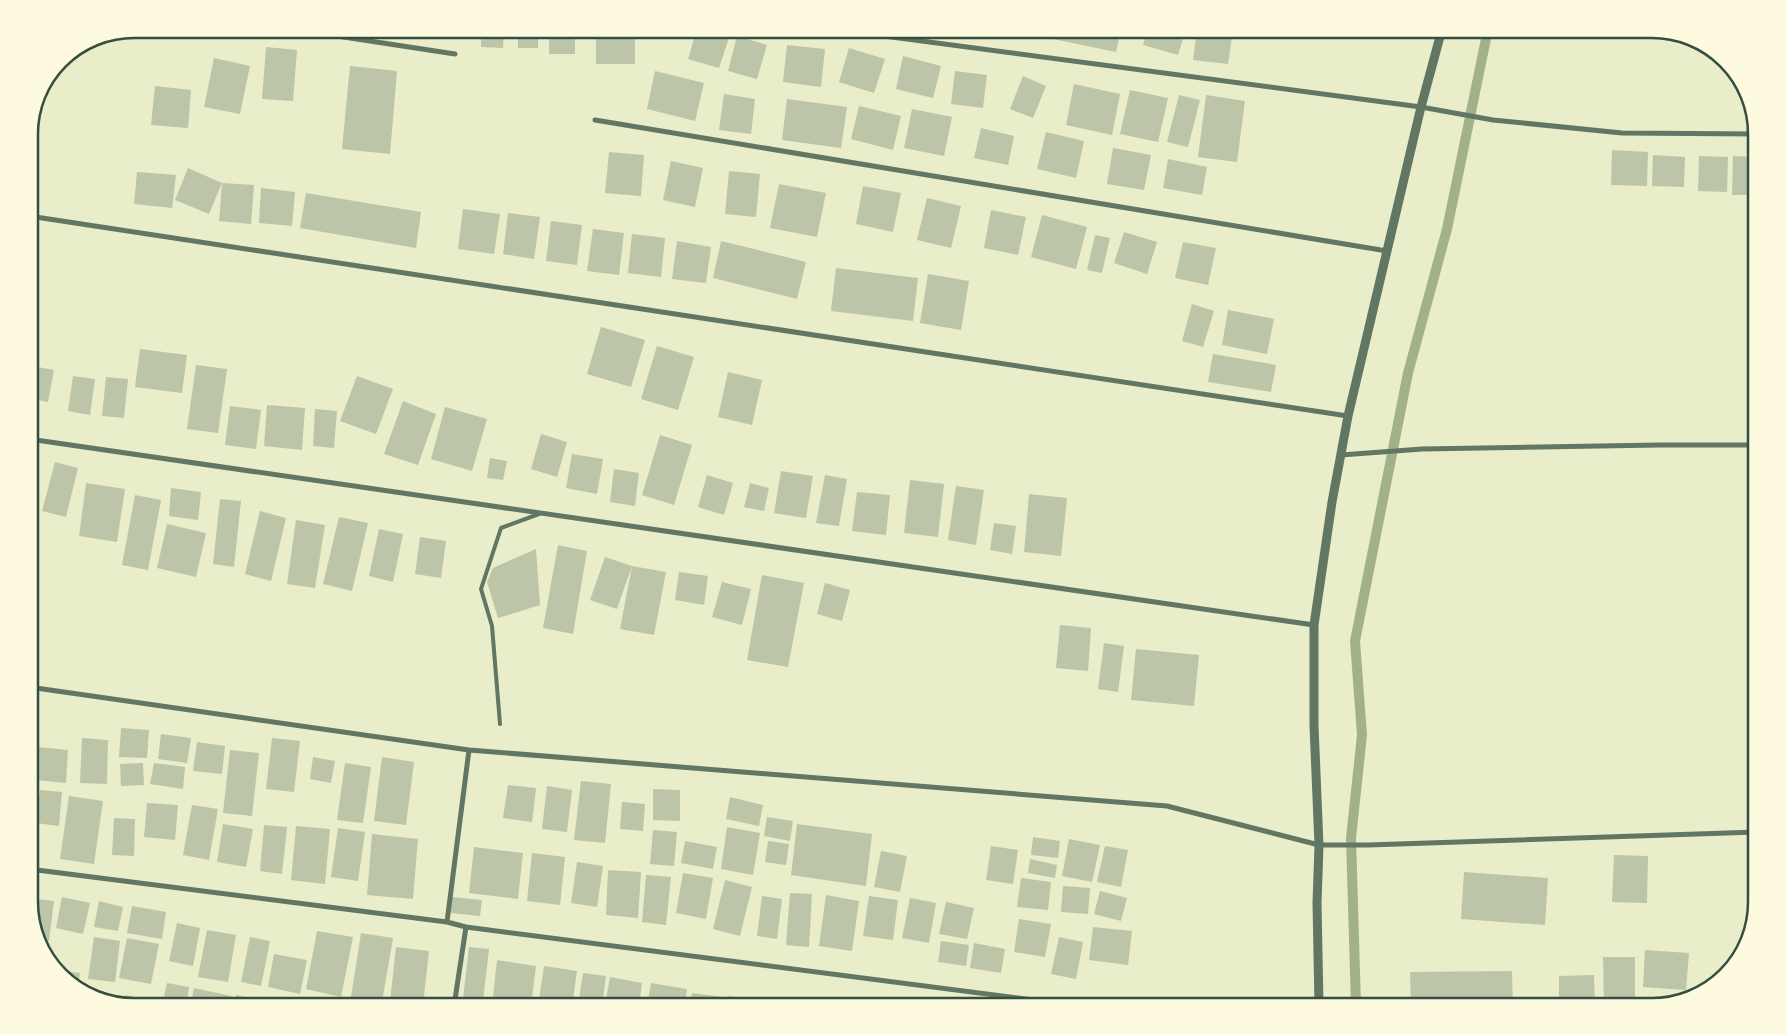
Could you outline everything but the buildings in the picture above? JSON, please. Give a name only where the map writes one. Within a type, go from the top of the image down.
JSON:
[{"type":"street","points":[[350,38],[455,54]]},
{"type":"street","points":[[899,38],[1420,107],[1493,120],[1622,133],[1748,134]]},
{"type":"street","points":[[1318,998],[1316,903],[1318,845],[1314,726],[1314,625],[1332,502],[1348,416],[1420,107],[1439,38]]},
{"type":"street","points":[[595,120],[1387,251]]},
{"type":"street","points":[[38,217],[1348,416]]},
{"type":"street","points":[[38,441],[1314,625]]},
{"type":"street","points":[[1341,454],[1422,448],[1748,445]]},
{"type":"street","points":[[38,688],[469,750],[1167,806],[1318,845],[1338,846],[1748,832]]},
{"type":"street","points":[[447,922],[469,750]]},
{"type":"street","points":[[38,870],[1018,998]]},
{"type":"street","points":[[455,998],[466,927]]},
{"type":"lane","points":[[500,724],[492,626],[480,589],[501,528],[540,513]]},
{"type":"waterway","points":[[1356,998],[1351,838],[1362,735],[1355,641],[1408,373],[1447,229],[1486,38]]}]
